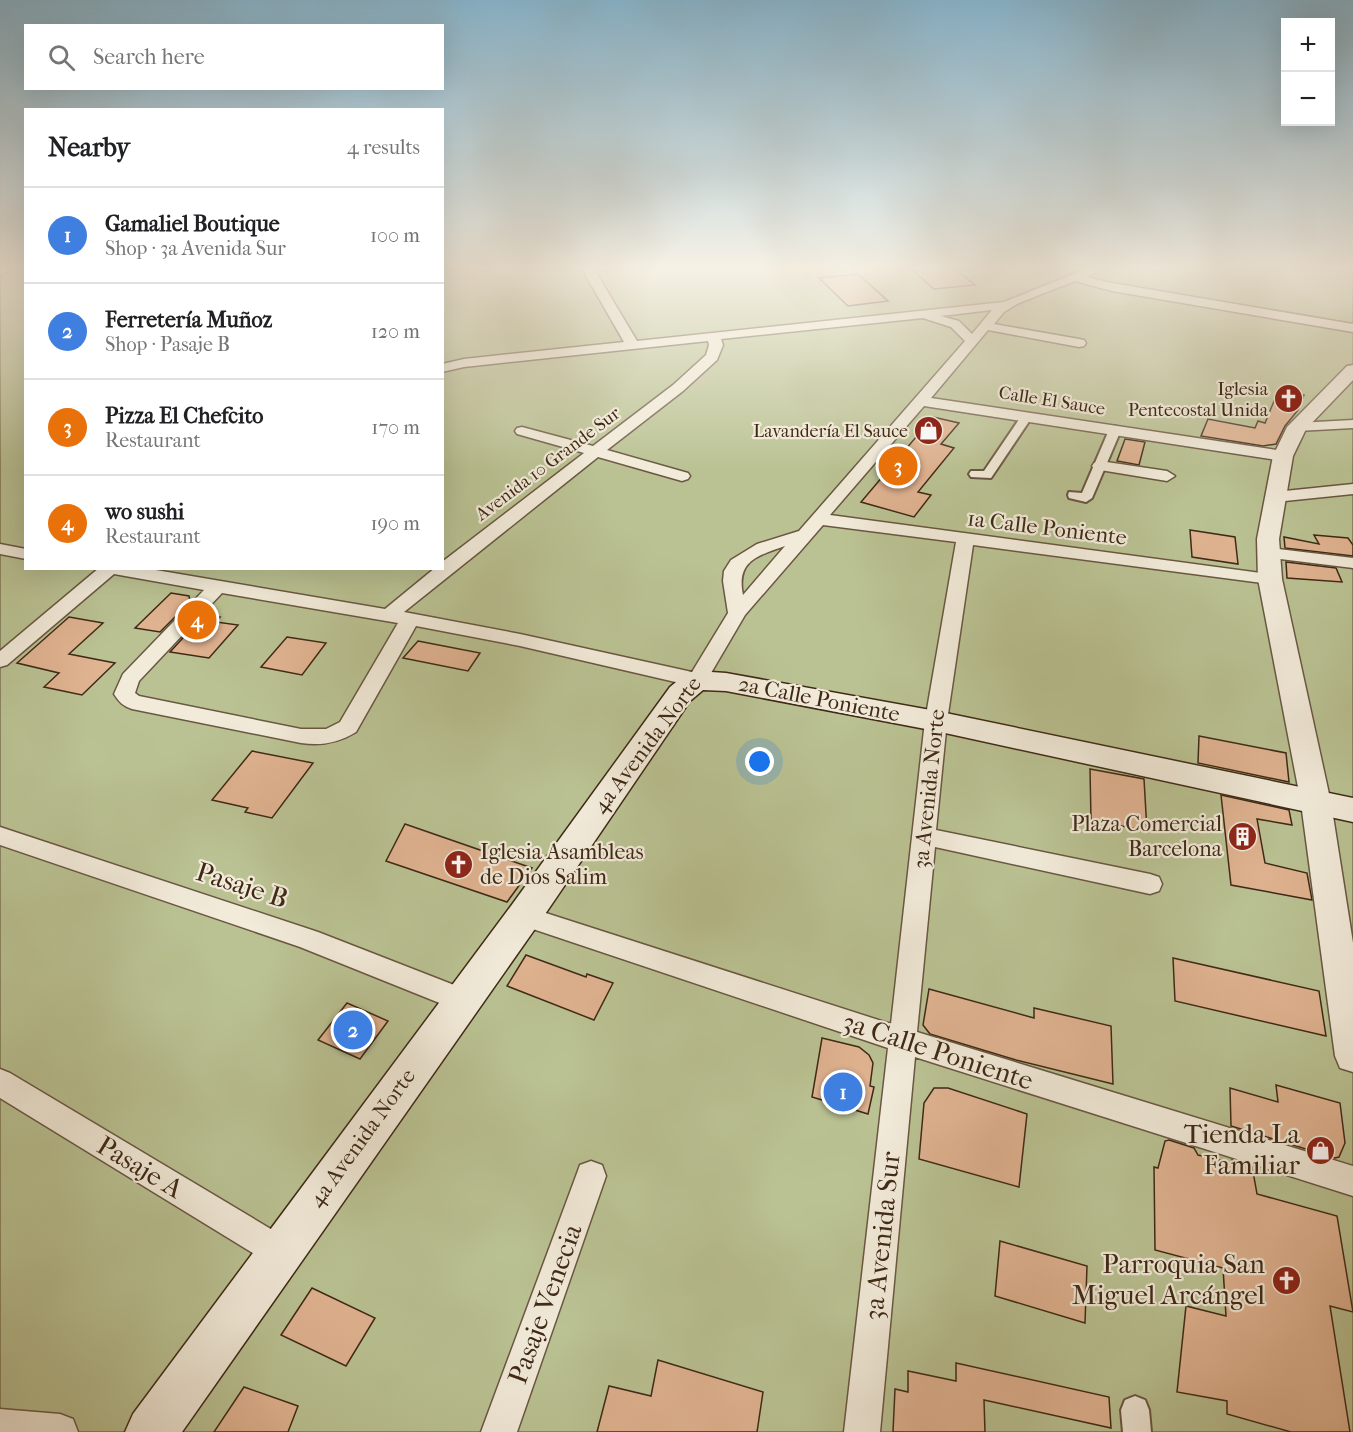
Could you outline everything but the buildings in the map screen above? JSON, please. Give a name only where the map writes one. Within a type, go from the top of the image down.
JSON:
[{"type":"main road","name":"2a Calle Poniente","points":[[697,680],[726,681],[936,721],[1353,810]]},
{"type":"main road","name":"4a Avenida Norte","points":[[151,1432],[524,916],[680,694],[697,680]]},
{"type":"street","points":[[627,336],[632,344]]},
{"type":"street","points":[[444,368],[464,363],[713,336]]},
{"type":"street","name":"Avenida 10 Grande Sur","points":[[444,570],[597,452],[712,357],[716,345],[713,336]]},
{"type":"street","points":[[967,336],[973,342]]},
{"type":"street","name":"4a Avenida Norte","points":[[697,680],[737,613],[978,336]]},
{"type":"street","points":[[1037,336],[1079,344]]},
{"type":"street","points":[[1353,370],[1297,428],[1283,456],[1268,539],[1270,579],[1316,803],[1353,1056]]},
{"type":"street","name":"Calle El Sauce","points":[[922,401],[1283,456]]},
{"type":"street","points":[[975,474],[987,475],[1026,417]]},
{"type":"street","points":[[1297,428],[1353,424]]},
{"type":"street","points":[[1074,495],[1086,498],[1115,430]]},
{"type":"street","points":[[522,431],[682,476]]},
{"type":"street","points":[[1100,466],[1167,476]]},
{"type":"street","points":[[1275,497],[1353,489]]},
{"type":"street","name":"1a Calle Poniente","points":[[819,519],[1270,579]]},
{"type":"street","points":[[737,613],[732,573],[737,562],[748,555],[806,534]]},
{"type":"street","name":"3a Avenida Norte","points":[[902,1040],[936,721],[964,540]]},
{"type":"street","points":[[0,549],[24,554]]},
{"type":"street","points":[[1269,553],[1353,563]]},
{"type":"street","points":[[0,661],[109,570]]},
{"type":"street","name":"2a Calle Poniente","points":[[116,570],[389,615],[520,640],[697,680]]},
{"type":"street","name":"Avenida 10 Grande Sur","points":[[389,615],[444,570]]},
{"type":"street","points":[[217,587],[130,679],[124,694],[132,702],[301,736],[319,739],[334,737],[348,727],[410,619]]},
{"type":"street","points":[[924,836],[1150,884]]},
{"type":"street","name":"Pasaje B","points":[[0,837],[309,939],[462,1000]]},
{"type":"street","name":"3a Calle Poniente","points":[[524,916],[902,1040],[1353,1181]]},
{"type":"street","name":"3a Avenida Sur","points":[[861,1432],[902,1040]]},
{"type":"street","name":"Pasaje A","points":[[0,1082],[280,1252]]},
{"type":"street","name":"Pasaje Venecia","points":[[499,1432],[591,1176]]},
{"type":"street","points":[[0,1427],[60,1432]]},
{"type":"green space","points":[[0,336],[24,336],[24,570],[444,570],[444,336],[1353,336],[1353,1432],[0,1432]]},
{"type":"place","name":"Iglesia Pentecostal Unida","points":[[1289,399]]},
{"type":"place","name":"Lavandería El Sauce","points":[[929,431]]},
{"type":"place","name":"Pizza El Chefcito","points":[[898,466]]},
{"type":"place","name":"wo sushi","points":[[197,620]]},
{"type":"place","name":"Plaza Comercial Barcelona","points":[[1243,837]]},
{"type":"place","name":"Iglesia Asambleas de Dios Salim","points":[[459,865]]},
{"type":"place","name":"Ferretería Muñoz","points":[[353,1030]]},
{"type":"place","name":"Gamaliel Boutique","points":[[843,1092]]},
{"type":"place","name":"Tienda La Familiar","points":[[1321,1150]]},
{"type":"place","name":"Parroquia San Miguel Arcángel","points":[[1286,1280]]}]
